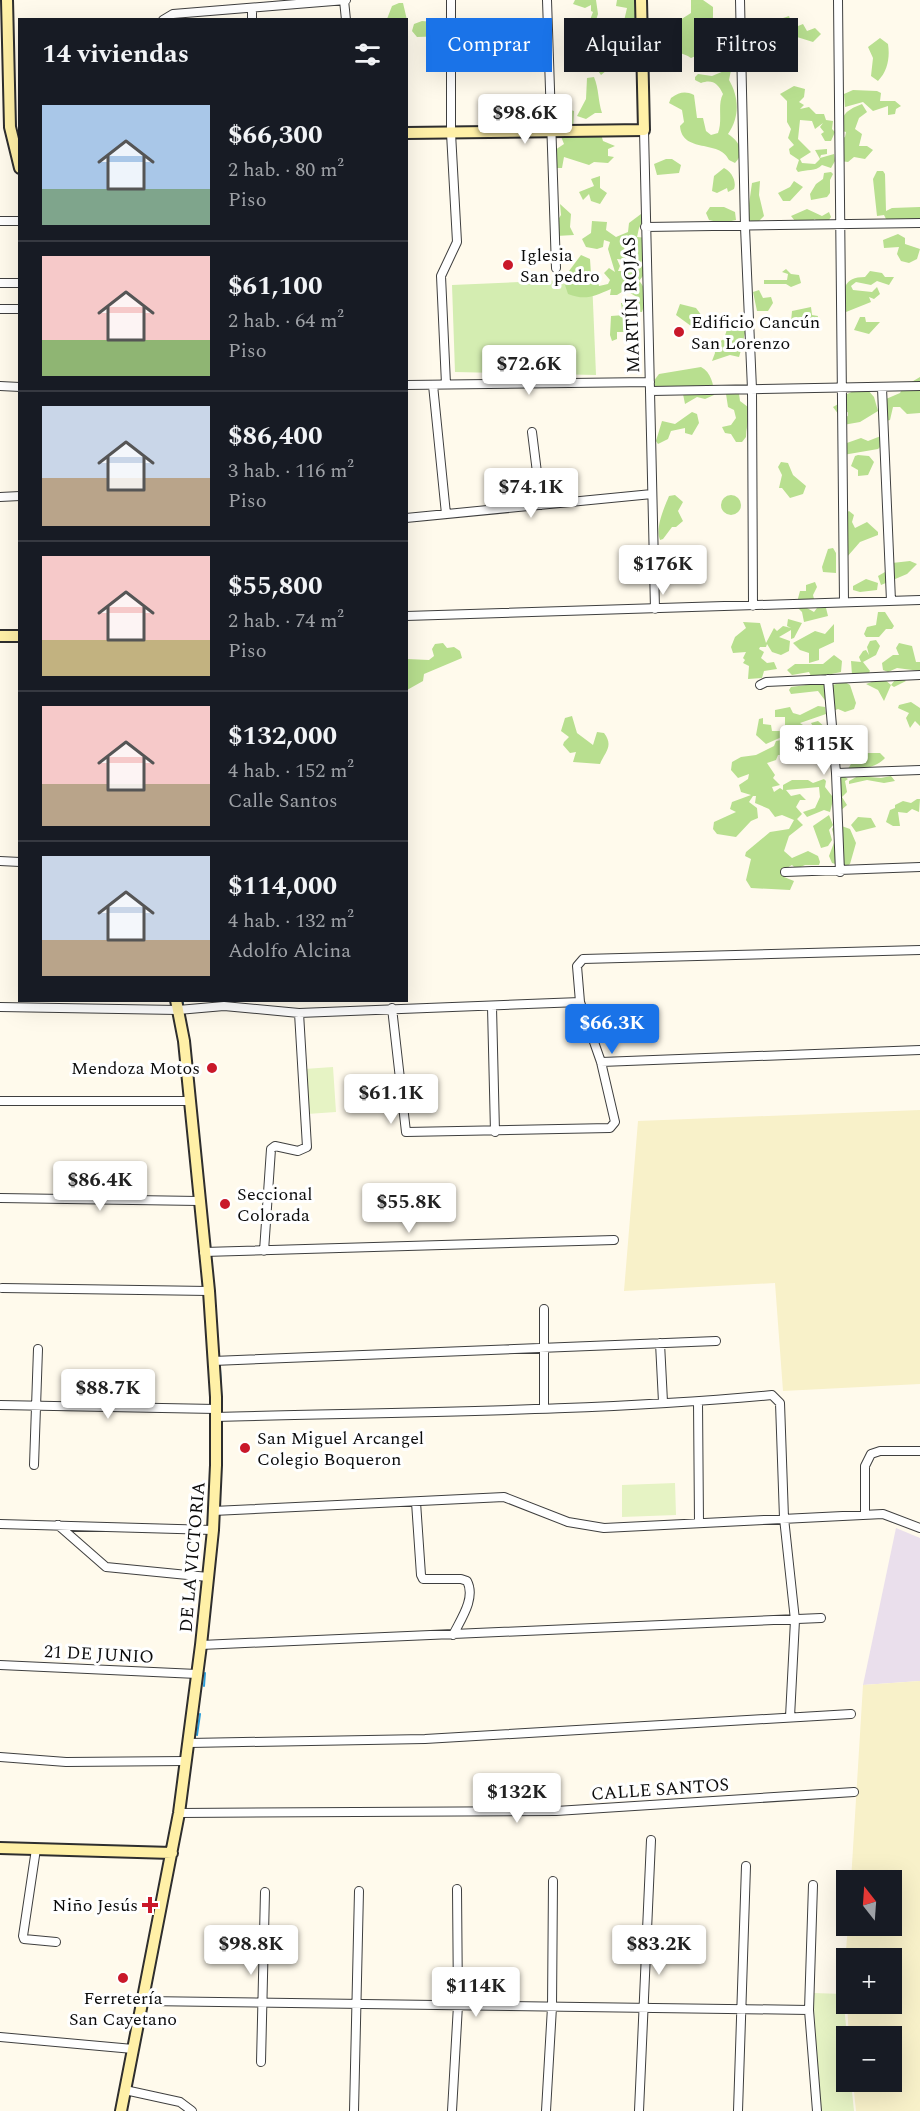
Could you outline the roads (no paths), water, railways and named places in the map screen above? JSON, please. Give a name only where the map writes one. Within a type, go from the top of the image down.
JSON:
[{"type":"main road","points":[[7,0],[4,40],[16,140]]},
{"type":"main road","name":"MARTÍN ROJAS","points":[[641,0],[644,130]]},
{"type":"main road","points":[[408,134],[644,130]]},
{"type":"main road","points":[[0,636],[18,636]]},
{"type":"main road","name":"DE LA VICTORIA","points":[[121,2111],[179,1813],[201,1645],[213,1530],[216,1413],[209,1291],[184,1041],[177,1005]]},
{"type":"main road","points":[[0,1848],[172,1853]]},
{"type":"street","points":[[166,18],[173,14],[345,0],[345,18]]},
{"type":"street","points":[[446,384],[441,276],[458,242],[451,133],[451,0]]},
{"type":"street","points":[[547,0],[556,268]]},
{"type":"street","points":[[740,0],[745,227],[752,389],[753,606]]},
{"type":"street","points":[[838,0],[844,389],[844,602]]},
{"type":"street","points":[[252,8],[252,18]]},
{"type":"street","name":"MARTÍN ROJAS","points":[[644,130],[655,609]]},
{"type":"street","points":[[0,221],[18,221]]},
{"type":"street","points":[[645,227],[920,223]]},
{"type":"street","points":[[0,283],[18,283]]},
{"type":"street","points":[[0,309],[18,309]]},
{"type":"street","points":[[408,385],[650,386],[752,389],[920,386]]},
{"type":"street","points":[[433,385],[446,514]]},
{"type":"street","points":[[0,386],[18,387]]},
{"type":"street","points":[[882,388],[891,601]]},
{"type":"street","points":[[532,432],[541,505]]},
{"type":"street","points":[[408,518],[652,494]]},
{"type":"street","points":[[0,497],[18,496]]},
{"type":"street","points":[[408,616],[920,600]]},
{"type":"street","points":[[760,685],[766,682],[920,675]]},
{"type":"street","points":[[828,680],[836,773],[840,872]]},
{"type":"street","points":[[836,773],[920,770]]},
{"type":"street","points":[[0,861],[18,862]]},
{"type":"street","points":[[785,872],[840,872],[920,867]]},
{"type":"street","points":[[392,1008],[406,1132],[495,1132],[613,1127],[615,1122],[601,1062],[580,1002],[578,966],[588,957],[920,950]]},
{"type":"street","points":[[0,1007],[177,1005],[224,1006],[299,1013],[580,1002]]},
{"type":"street","points":[[492,1007],[495,1132]]},
{"type":"street","points":[[264,1251],[272,1149],[275,1146],[298,1151],[307,1147],[299,1013]]},
{"type":"street","points":[[601,1062],[920,1050]]},
{"type":"street","points":[[0,1101],[189,1101]]},
{"type":"street","points":[[0,1198],[200,1201]]},
{"type":"street","points":[[204,1252],[614,1240]]},
{"type":"street","points":[[2,1288],[209,1291]]},
{"type":"street","points":[[544,1309],[544,1409]]},
{"type":"street","points":[[213,1361],[716,1341]]},
{"type":"street","points":[[660,1343],[663,1402]]},
{"type":"street","points":[[34,1465],[38,1349]]},
{"type":"street","points":[[0,1405],[216,1413],[544,1409],[698,1402],[772,1395],[777,1398],[784,1518],[795,1620],[790,1717]]},
{"type":"street","points":[[698,1402],[699,1522]]},
{"type":"street","points":[[865,1515],[865,1466],[872,1454],[880,1451],[920,1451]]},
{"type":"street","points":[[213,1511],[504,1497],[568,1522],[604,1528],[865,1515],[883,1515],[920,1528]]},
{"type":"street","points":[[416,1502],[423,1579],[461,1579],[470,1586],[470,1600],[453,1635]]},
{"type":"street","points":[[0,1524],[213,1530]]},
{"type":"street","points":[[58,1525],[106,1567],[208,1577]]},
{"type":"street","points":[[201,1645],[821,1618]]},
{"type":"street","name":"21 DE JUNIO","points":[[0,1665],[197,1674]]},
{"type":"street","points":[[189,1743],[425,1739],[852,1714]]},
{"type":"street","points":[[0,1757],[66,1761],[186,1761]]},
{"type":"street","name":"CALLE SANTOS","points":[[179,1813],[555,1811],[854,1792]]},
{"type":"street","points":[[639,2111],[651,1840]]},
{"type":"street","points":[[36,1849],[23,1936],[24,1939],[56,1942]]},
{"type":"street","points":[[738,2111],[746,1866]]},
{"type":"street","points":[[546,2111],[552,2007],[553,1881]]},
{"type":"street","points":[[813,1885],[809,2010],[817,2111]]},
{"type":"street","points":[[452,2111],[458,2005],[457,1889]]},
{"type":"street","points":[[354,2111],[354,2004],[359,1891]]},
{"type":"street","points":[[261,2062],[265,1892]]},
{"type":"street","points":[[144,2001],[809,2010]]},
{"type":"street","points":[[0,2037],[133,2049]]},
{"type":"street","points":[[125,2090],[180,2102],[192,2111]]},
{"type":"waterway","points":[[220,1369],[222,1412]]},
{"type":"waterway","points":[[204,1686],[205,1673]]},
{"type":"waterway","points":[[197,1735],[200,1714]]},
{"type":"place","name":"Iglesia San pedro","points":[[508,265]]},
{"type":"place","name":"Edificio Cancún San Lorenzo","points":[[679,332]]},
{"type":"place","name":"Mendoza Motos","points":[[212,1068]]},
{"type":"place","name":"Seccional Colorada","points":[[225,1204]]},
{"type":"place","name":"San Miguel Arcangel Colegio Boqueron","points":[[245,1448]]},
{"type":"place","name":"Niño Jesús","points":[[150,1905]]},
{"type":"place","name":"Ferretería San Cayetano","points":[[123,1978]]}]
